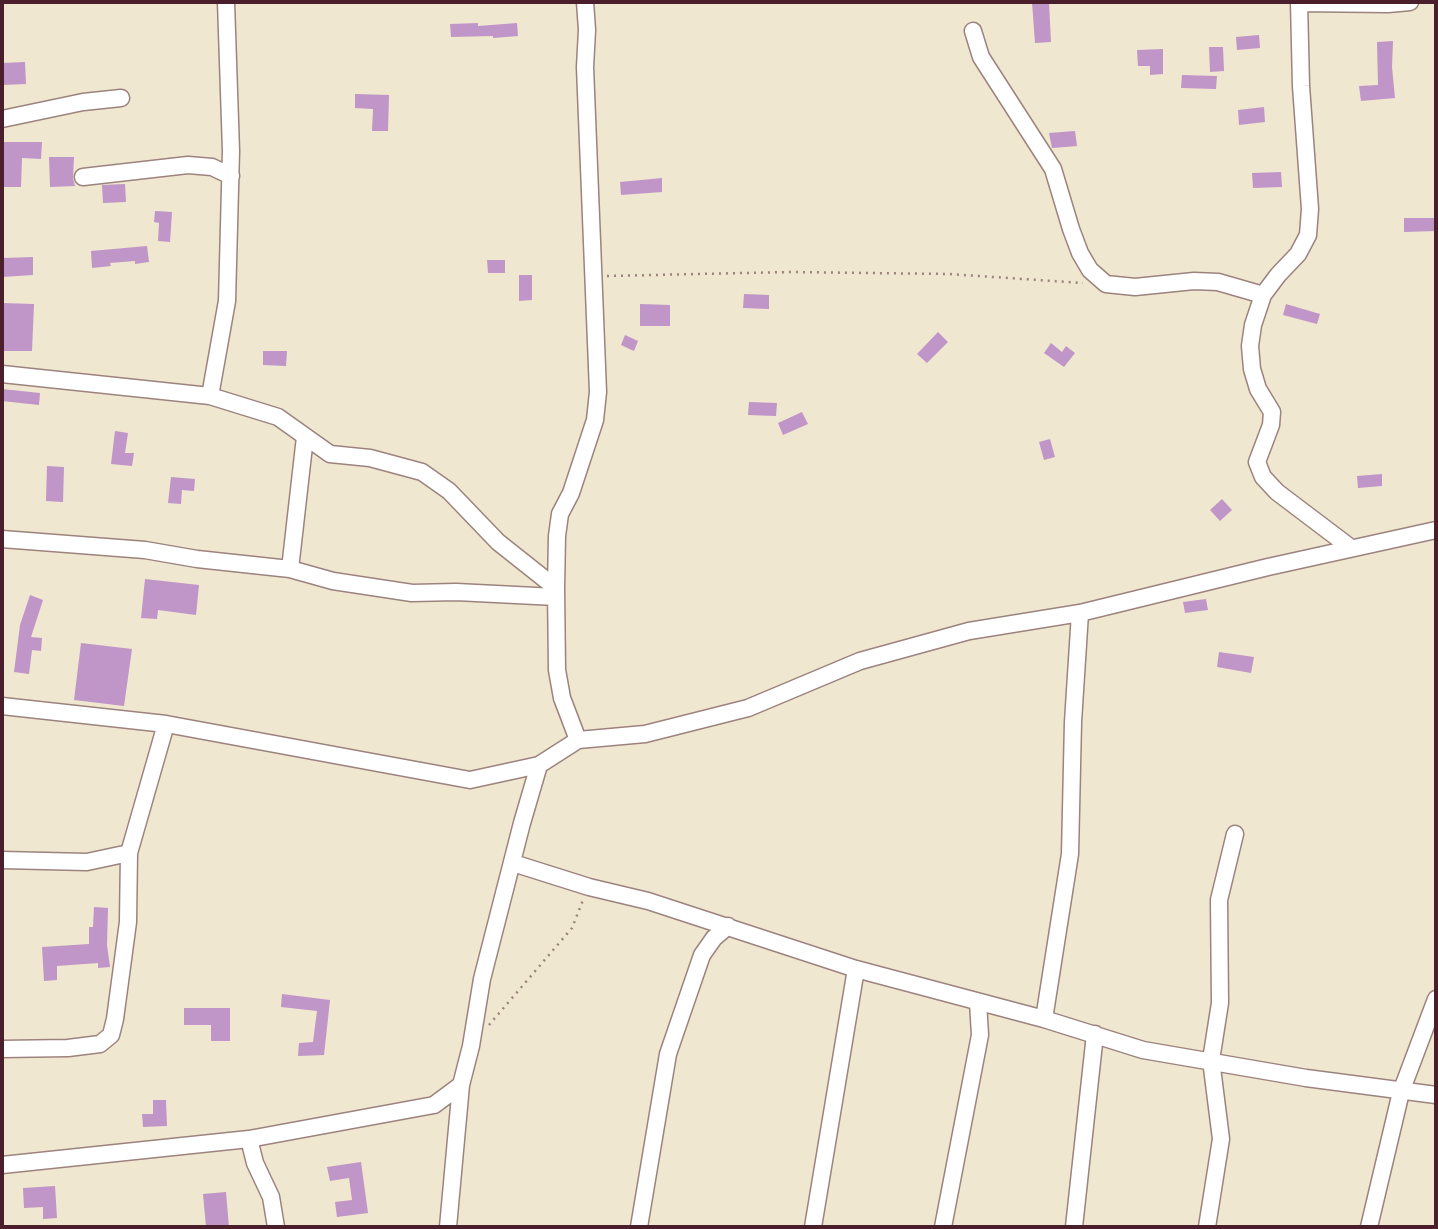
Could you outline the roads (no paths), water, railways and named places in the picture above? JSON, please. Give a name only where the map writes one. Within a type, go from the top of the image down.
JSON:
[{"type":"street","points":[[210,396],[227,301],[231,176],[226,2]]},
{"type":"street","points":[[578,740],[562,698],[557,670],[556,593],[560,514],[571,493],[595,420],[598,392],[585,67],[585,2]]},
{"type":"street","points":[[1351,548],[1277,492],[1263,477],[1257,462],[1271,425],[1272,412],[1258,389],[1252,369],[1252,325],[1263,295],[1298,254],[1308,234],[1310,209],[1301,86],[1300,2],[1410,2]]},
{"type":"street","points":[[973,31],[981,57],[1054,169],[1080,253],[1090,270],[1106,284],[1135,287],[1194,281],[1218,282],[1263,295]]},
{"type":"street","points":[[2,119],[83,102],[121,98]]},
{"type":"street","points":[[83,177],[188,164],[212,167],[231,176]]},
{"type":"street","points":[[2,374],[210,396],[278,417],[330,454],[370,458],[422,472],[438,481],[498,542],[556,593]]},
{"type":"street","points":[[290,569],[305,437]]},
{"type":"street","points":[[2,706],[166,724],[470,780],[539,765],[578,740],[645,734],[748,708],[860,661],[969,631],[1080,613],[1436,530]]},
{"type":"street","points":[[2,539],[145,550],[197,559],[290,569],[333,581],[412,593],[556,593]]},
{"type":"street","points":[[1044,1019],[1070,854],[1073,722],[1080,613]]},
{"type":"street","points":[[2,1049],[68,1048],[100,1044],[111,1035],[128,922],[130,853],[166,724]]},
{"type":"street","points":[[448,1227],[461,1085],[471,1046],[482,979],[539,765]]},
{"type":"street","points":[[1207,1227],[1221,1139],[1211,1060],[1220,1003],[1219,900],[1235,834]]},
{"type":"street","points":[[2,860],[87,862],[130,853]]},
{"type":"street","points":[[513,863],[589,887],[648,901],[856,969],[1044,1019],[1143,1050],[1306,1078],[1436,1095]]},
{"type":"street","points":[[639,1227],[672,1041],[702,955],[714,938],[728,926]]},
{"type":"street","points":[[813,1227],[856,969]]},
{"type":"street","points":[[1369,1227],[1401,1091],[1436,999]]},
{"type":"street","points":[[943,1227],[980,1035],[978,1002]]},
{"type":"street","points":[[1074,1227],[1095,1034]]},
{"type":"street","points":[[2,1165],[249,1139],[434,1105],[461,1085]]},
{"type":"street","points":[[249,1139],[254,1163],[271,1197],[276,1227]]}]
